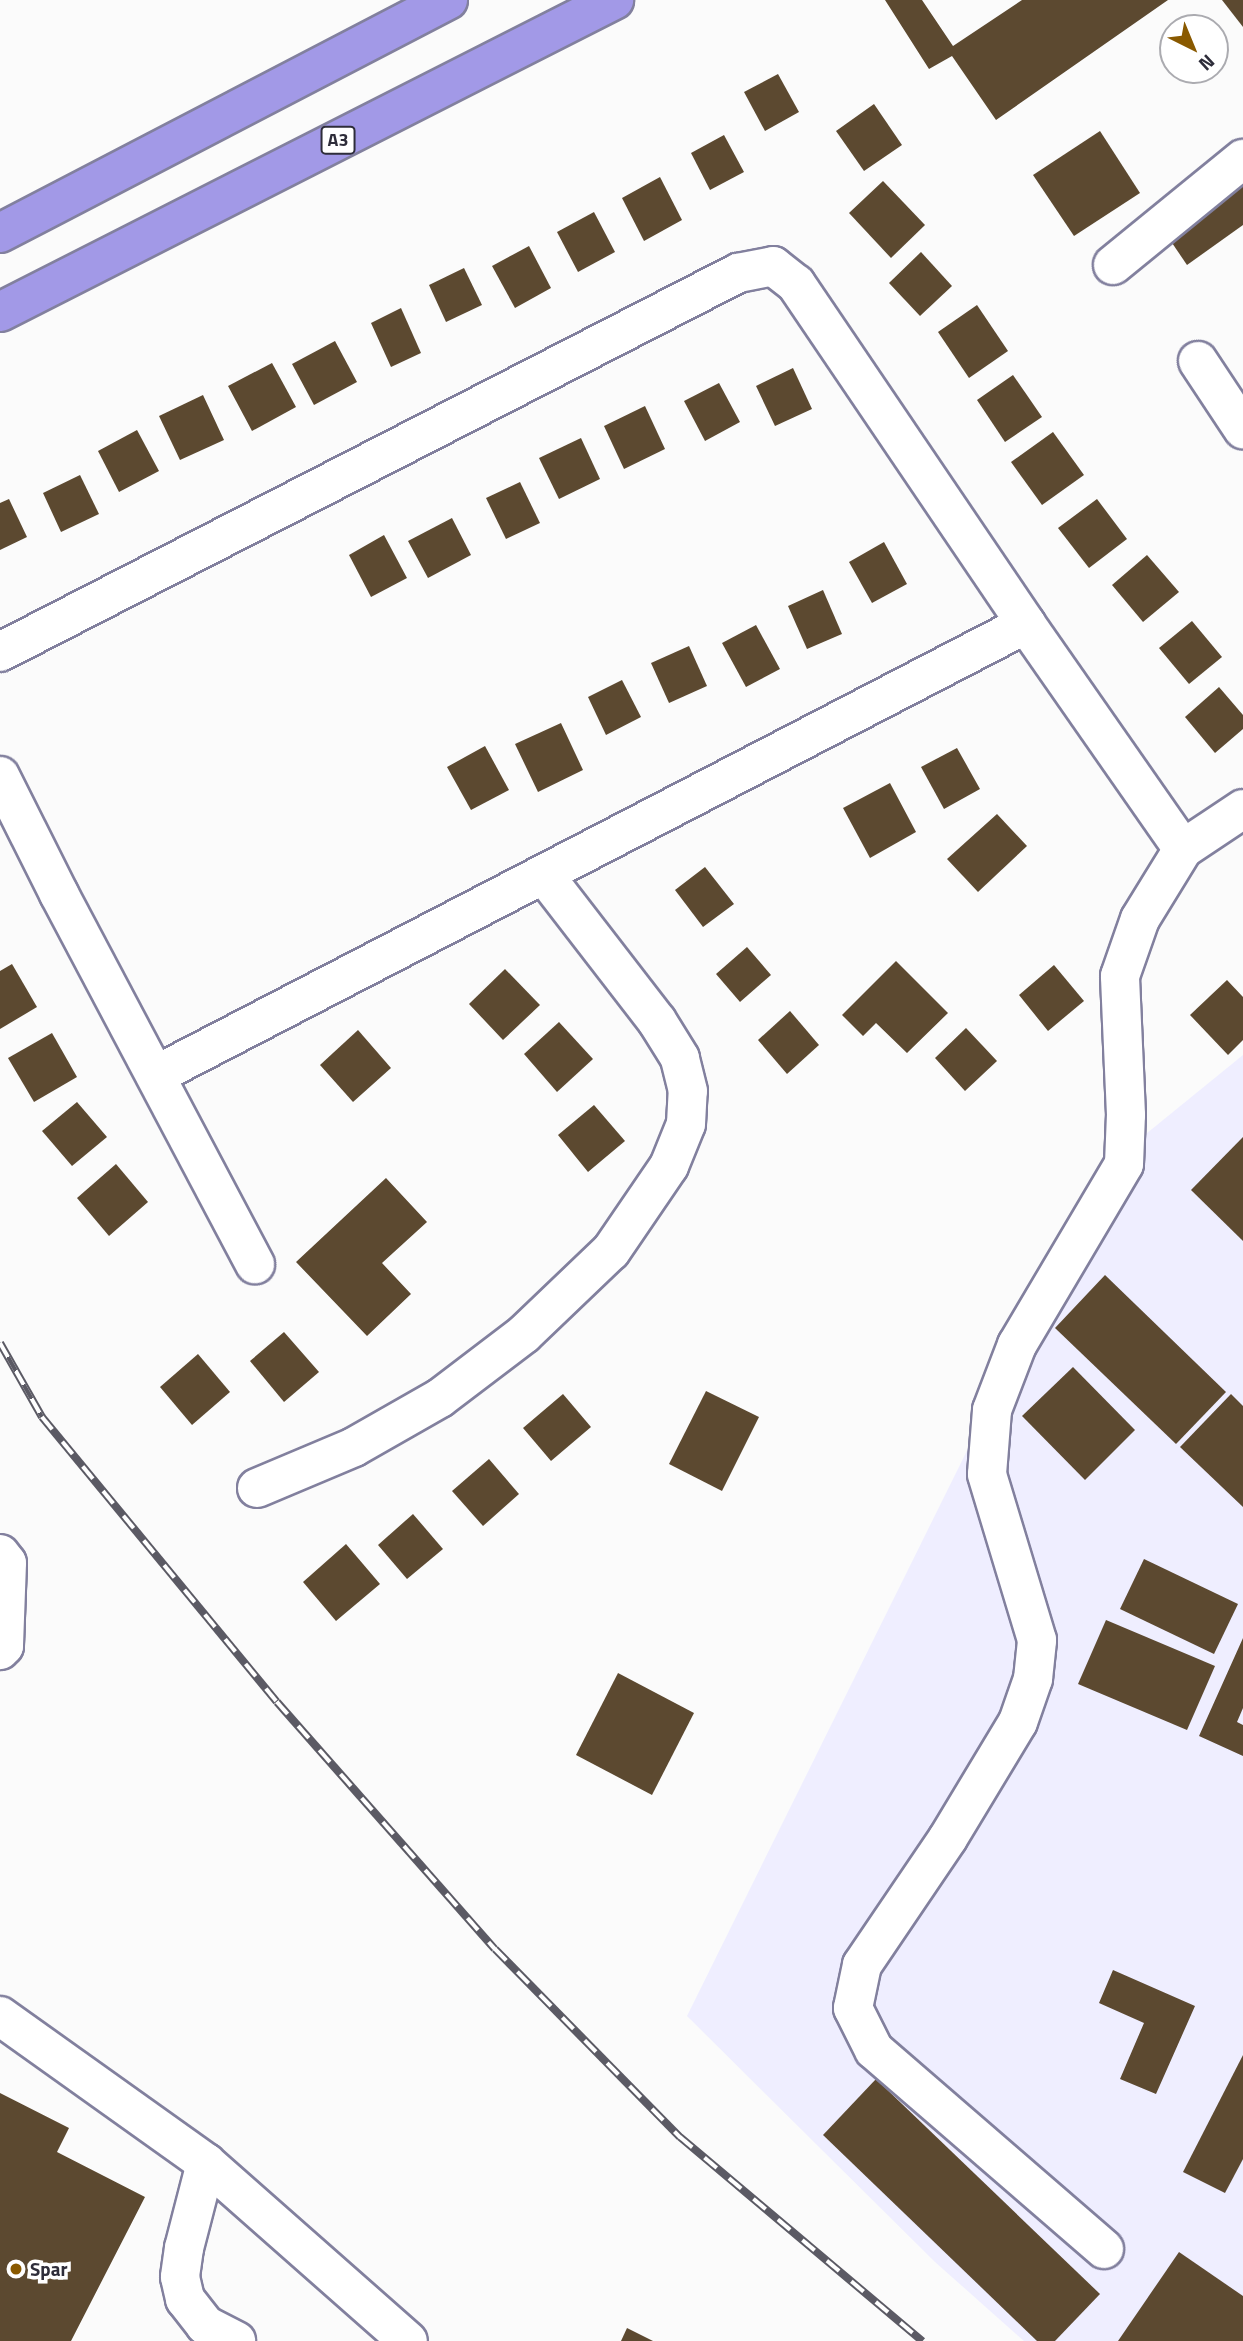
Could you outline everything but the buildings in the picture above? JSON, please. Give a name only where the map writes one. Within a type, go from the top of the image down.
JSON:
[{"type":"highway","points":[[16,225],[449,0]]},
{"type":"highway","name":"A3","points":[[0,312],[614,0]]},
{"type":"street","points":[[1113,265],[1243,159]]},
{"type":"street","points":[[0,652],[738,273],[773,266],[796,284],[1182,849]]},
{"type":"street","points":[[1198,361],[1243,429]]},
{"type":"street","points":[[156,1075],[545,876],[1026,624]]},
{"type":"street","points":[[0,776],[58,894],[255,1264]]},
{"type":"street","points":[[1104,2249],[874,2050],[853,2008],[862,1965],[948,1838],[1018,1722],[1033,1679],[1037,1640],[987,1474],[992,1410],[1017,1345],[1124,1164],[1126,1115],[1120,976],[1140,919],[1182,849],[1243,809]]},
{"type":"street","points":[[257,1488],[354,1447],[440,1398],[524,1334],[611,1251],[669,1166],[686,1124],[688,1091],[680,1058],[657,1021],[545,876]]},
{"type":"street","points":[[0,1554],[7,1563],[4,1646],[0,1650]]},
{"type":"street","points":[[2,2017],[206,2163],[408,2341]]},
{"type":"street","points":[[206,2163],[184,2248],[180,2277],[185,2299],[205,2325],[236,2341]]},
{"type":"shaded area","points":[[1243,1055],[1243,2341],[1024,2341],[935,2262],[687,2016],[1109,1164]]},
{"type":"railway","points":[[0,1343],[42,1417],[277,1702],[495,1949],[680,2137],[922,2341]]},
{"type":"place","name":"Spar","points":[[16,2269]]}]
